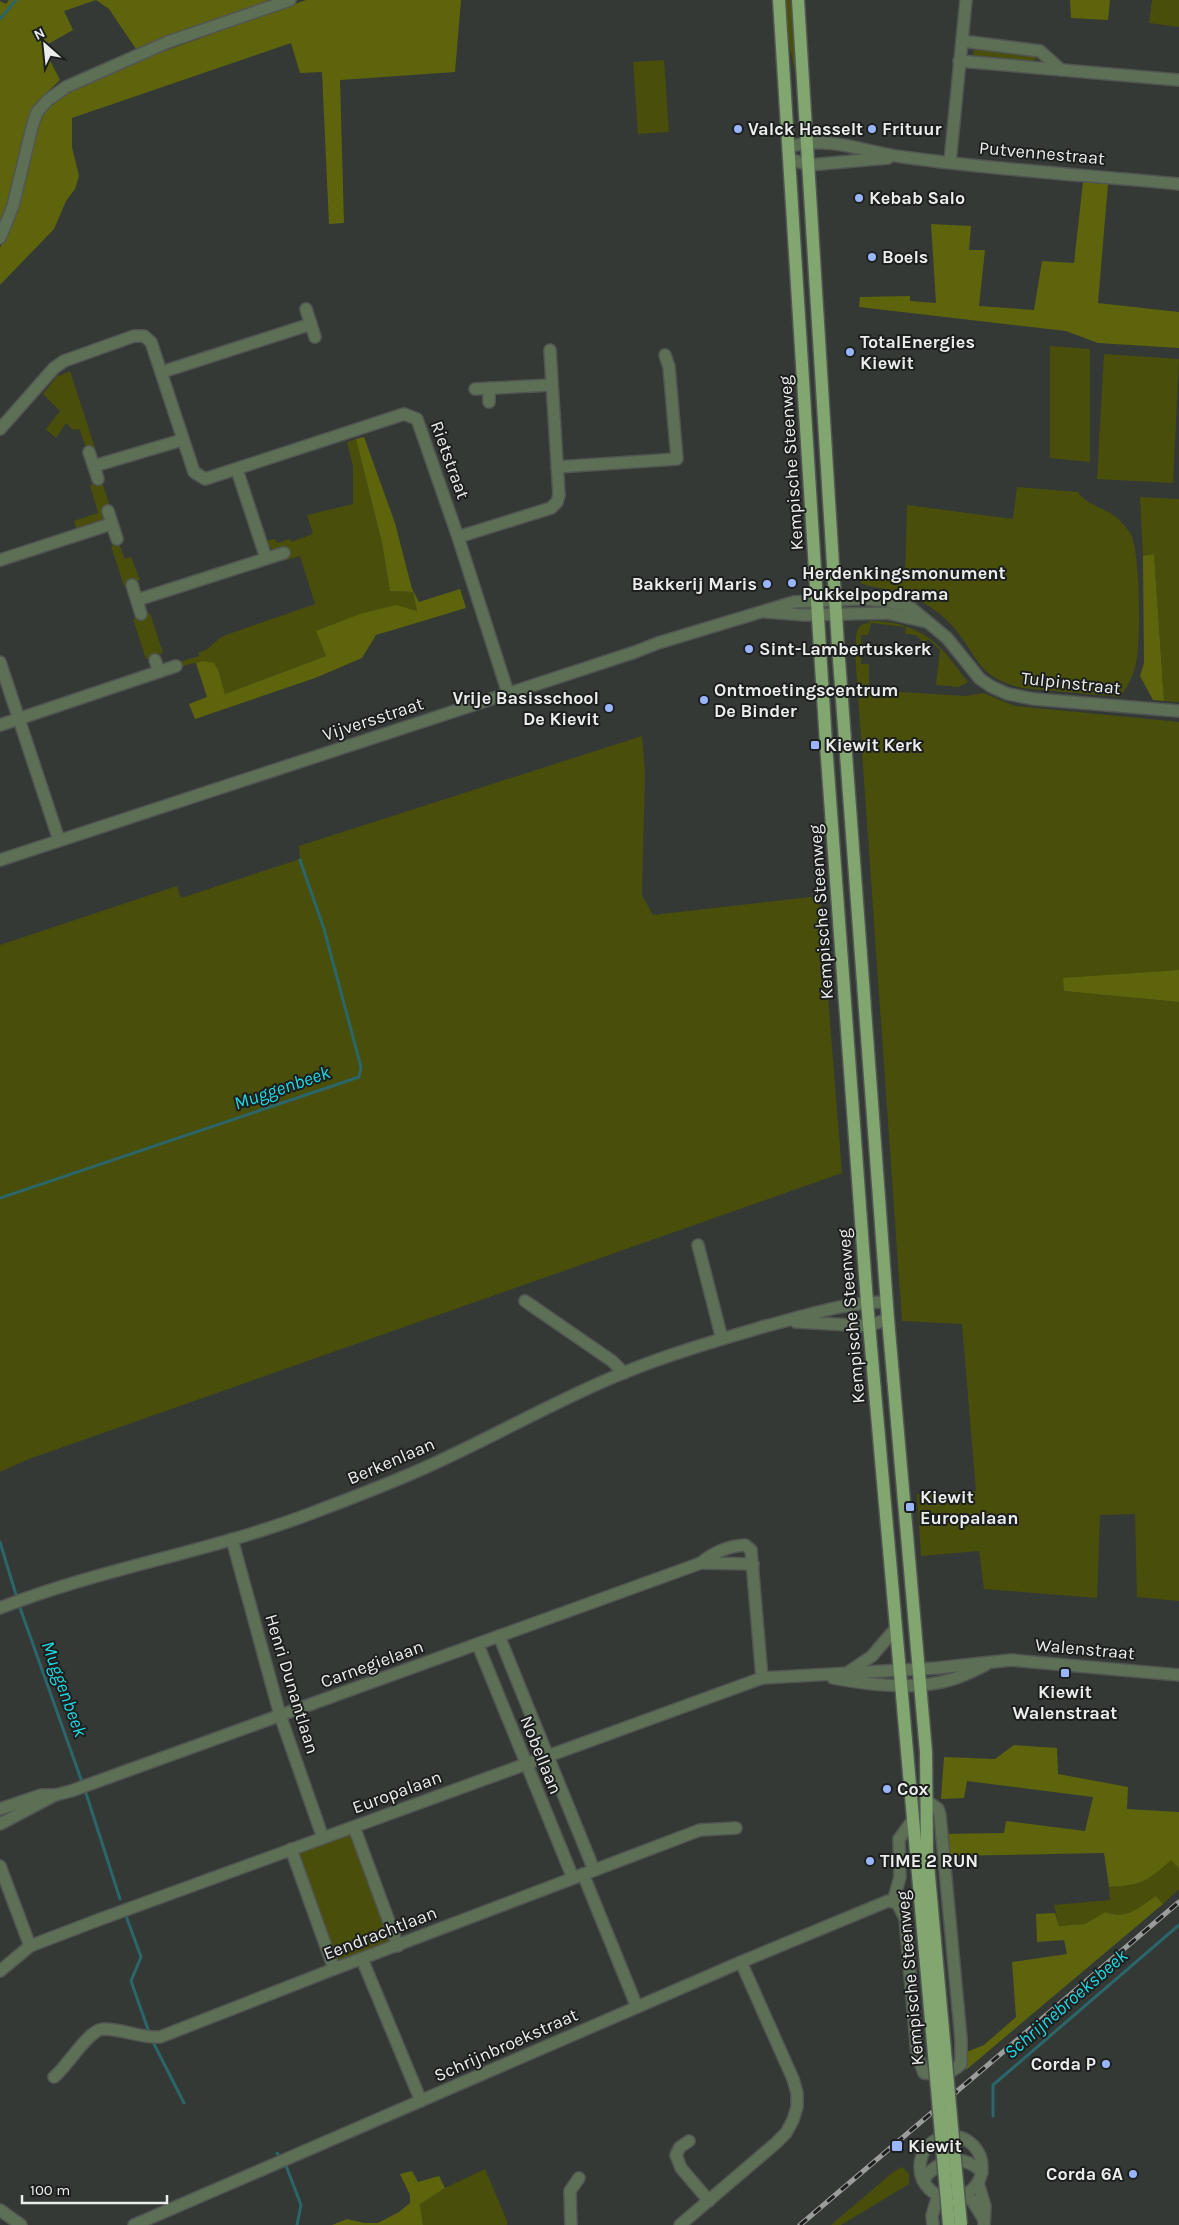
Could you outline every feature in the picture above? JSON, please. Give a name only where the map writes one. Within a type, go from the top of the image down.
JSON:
[{"type":"main road","name":"Kempische Steenweg","points":[[779,0],[826,744],[868,1326],[913,1820],[961,2225]]},
{"type":"main road","name":"Kempische Steenweg","points":[[798,0],[836,614],[886,1302],[926,1752],[927,1853],[949,2225]]},
{"type":"street","points":[[0,238],[13,206],[37,112],[48,100],[66,87],[168,42],[290,0]]},
{"type":"street","points":[[950,162],[966,0]]},
{"type":"street","points":[[962,41],[1040,51],[1060,70]]},
{"type":"street","points":[[960,61],[1179,80]]},
{"type":"street","name":"Putvennestraat","points":[[788,153],[807,142],[850,145],[902,157],[1179,184]]},
{"type":"street","name":"Putvennestraat","points":[[788,153],[809,165],[848,160],[902,157]]},
{"type":"street","points":[[306,309],[315,337]]},
{"type":"street","points":[[162,372],[311,324]]},
{"type":"street","name":"Rietstraat","points":[[0,429],[54,368],[64,360],[134,336],[144,336],[151,342],[194,472],[204,479],[237,470],[404,414],[416,418],[458,537],[508,693]]},
{"type":"street","points":[[458,537],[550,508],[557,502],[559,495],[550,350]]},
{"type":"street","points":[[557,467],[677,459],[669,367],[665,356]]},
{"type":"street","points":[[475,389],[551,385]]},
{"type":"street","points":[[489,388],[489,402]]},
{"type":"street","points":[[94,466],[182,440]]},
{"type":"street","points":[[89,452],[98,479]]},
{"type":"street","points":[[237,470],[266,558]]},
{"type":"street","points":[[108,511],[116,539]]},
{"type":"street","points":[[0,560],[112,524]]},
{"type":"street","points":[[137,600],[284,553]]},
{"type":"street","points":[[132,585],[141,614]]},
{"type":"street","name":"Vijversstraat","points":[[0,860],[757,612],[794,602],[836,600]]},
{"type":"street","name":"Tulpinstraat","points":[[836,600],[887,601],[911,608],[947,638],[980,679],[1008,694],[1042,700],[1179,711]]},
{"type":"street","name":"Vijversstraat","points":[[757,612],[819,615]]},
{"type":"street","name":"Tulpinstraat","points":[[819,615],[887,613],[929,623]]},
{"type":"street","points":[[155,660],[159,672]]},
{"type":"street","points":[[0,662],[59,840]]},
{"type":"street","points":[[0,725],[176,666]]},
{"type":"street","points":[[698,1245],[722,1339]]},
{"type":"street","points":[[525,1301],[612,1361],[624,1373]]},
{"type":"street","name":"Berkenlaan","points":[[0,1608],[118,1569],[232,1539],[310,1514],[423,1469],[570,1396],[624,1373],[722,1339],[854,1303],[886,1302]]},
{"type":"street","name":"Berkenlaan","points":[[787,1321],[868,1326],[888,1319]]},
{"type":"street","name":"Henri Dunantlaan","points":[[232,1539],[280,1715],[323,1838]]},
{"type":"street","name":"Carnegielaan","points":[[0,1809],[41,1795],[54,1795],[71,1791],[701,1563],[712,1554],[734,1546],[745,1545],[752,1550],[762,1678]]},
{"type":"street","name":"Carnegielaan","points":[[701,1563],[753,1564]]},
{"type":"street","name":"Europalaan","points":[[846,1673],[872,1656],[895,1629]]},
{"type":"street","name":"Nobellaan","points":[[499,1636],[548,1756],[583,1874]]},
{"type":"street","name":"Nobellaan","points":[[478,1645],[526,1764],[583,1874],[637,2007]]},
{"type":"street","name":"Walenstraat","points":[[919,1684],[939,1683],[954,1679],[988,1664],[1011,1660],[1179,1675]]},
{"type":"street","name":"Walenstraat","points":[[900,1670],[937,1668],[976,1662],[988,1664]]},
{"type":"street","name":"Europalaan","points":[[0,1971],[30,1946],[762,1678],[900,1670]]},
{"type":"street","name":"Europalaan","points":[[816,1675],[874,1685],[919,1684]]},
{"type":"street","name":"Carnegielaan","points":[[0,1824],[54,1795]]},
{"type":"street","name":"Kempische Steenweg","points":[[913,1820],[899,1840],[900,1877],[893,1902],[901,1906],[905,1918],[918,2054],[921,2065],[924,2073],[941,2075],[953,2072],[961,2064],[961,2039],[940,1814],[938,1809],[927,1800]]},
{"type":"street","points":[[354,1827],[398,1946]]},
{"type":"street","name":"Eendrachtlaan","points":[[54,2077],[62,2071],[91,2034],[101,2029],[147,2038],[160,2038],[362,1958],[398,1946],[700,1830],[736,1828]]},
{"type":"street","points":[[292,1849],[334,1969]]},
{"type":"street","points":[[0,1866],[30,1946]]},
{"type":"street","name":"Schrijnbroekstraat","points":[[134,2225],[881,1902],[893,1902]]},
{"type":"street","points":[[362,1958],[422,2101]]},
{"type":"street","points":[[680,2225],[776,2143],[793,2120],[797,2093],[793,2079],[741,1962]]},
{"type":"street","points":[[981,2173],[971,2191],[963,2196],[953,2198],[938,2195],[930,2190],[923,2180],[920,2164],[930,2144],[942,2138],[952,2136],[962,2138],[972,2144],[980,2155],[985,2206],[984,2221]]},
{"type":"street","points":[[689,2141],[680,2147],[676,2155],[682,2168],[709,2201]]},
{"type":"street","points":[[923,2180],[938,2164],[960,2160],[975,2165],[981,2173]]},
{"type":"street","points":[[571,2225],[570,2192],[579,2178]]},
{"type":"street","points":[[933,2225],[932,2216],[938,2195]]},
{"type":"street","points":[[963,2196],[972,2200],[984,2221]]},
{"type":"street","points":[[0,2210],[21,2225]]},
{"type":"green space","points":[[784,0],[794,0],[798,71],[795,71],[786,30]]},
{"type":"green space","points":[[1152,0],[1179,0],[1179,27],[1149,23]]},
{"type":"green space","points":[[974,47],[1037,54],[1037,58],[1031,62],[977,57],[973,55]]},
{"type":"green space","points":[[664,60],[669,132],[638,134],[633,62]]},
{"type":"green space","points":[[1050,346],[1090,349],[1090,462],[1050,458]]},
{"type":"green space","points":[[1104,354],[1179,359],[1173,483],[1097,479]]},
{"type":"green space","points":[[70,371],[95,448],[87,450],[79,429],[73,430],[66,423],[56,438],[46,429],[60,411],[43,394],[58,375]]},
{"type":"green space","points":[[356,439],[382,543],[390,591],[413,592],[417,611],[316,631],[326,656],[225,694],[202,661],[180,667],[179,662],[199,656],[198,653],[206,650],[226,635],[315,604],[300,556],[283,561],[283,558],[290,555],[288,547],[273,550],[265,541],[274,539],[278,543],[289,539],[291,542],[313,534],[307,515],[353,504],[353,466],[347,442]]},
{"type":"green space","points":[[102,481],[110,508],[102,512],[103,517],[100,523],[77,531],[74,521],[98,513],[90,485]]},
{"type":"green space","points":[[1017,487],[1078,492],[1087,501],[1116,517],[1131,535],[1137,563],[1138,652],[1132,676],[1120,697],[1022,688],[1007,684],[981,666],[955,629],[938,612],[918,600],[897,592],[861,584],[861,580],[905,577],[907,505],[1013,519]]},
{"type":"green space","points":[[1140,497],[1179,499],[1179,702],[1164,701],[1154,555],[1143,556]]},
{"type":"green space","points":[[118,542],[125,559],[131,557],[140,580],[124,586],[111,546]]},
{"type":"green space","points":[[150,613],[163,653],[146,659],[133,619]]},
{"type":"green space","points":[[869,621],[891,622],[912,628],[921,633],[930,639],[949,657],[968,682],[959,687],[936,685],[940,650],[928,639],[924,643],[916,635],[905,634],[906,627],[871,623],[868,635],[861,635],[861,664],[869,664],[869,690],[966,696],[983,693],[1015,706],[1179,722],[1179,970],[1063,979],[1065,991],[1179,1002],[1179,1601],[1137,1597],[1135,1514],[1100,1515],[1097,1598],[984,1589],[979,1551],[921,1556],[917,1494],[976,1491],[962,1324],[902,1321],[855,652],[859,652],[859,645],[856,645],[858,630],[861,625],[869,623]]},
{"type":"green space","points":[[642,736],[645,772],[642,895],[653,915],[820,896],[842,1173],[29,1459],[0,1472],[0,945],[177,886],[181,898],[300,859],[299,846]]},
{"type":"green space","points":[[351,1833],[392,1943],[338,1964],[298,1851]]},
{"type":"green space","points":[[1171,1859],[1179,1869],[1179,1889],[1163,1904],[1156,1896],[1126,1914],[1120,1915],[1105,1912],[1085,1924],[1059,1926],[1054,1905],[1110,1900],[1109,1887],[1130,1885],[1143,1881],[1156,1873]]},
{"type":"green space","points":[[902,2167],[909,2174],[909,2184],[841,2225],[831,2225],[892,2173]]},
{"type":"green space","points":[[485,2169],[507,2225],[423,2225],[420,2203],[445,2188]]},
{"type":"shaded area","points":[[9,0],[96,0],[64,11],[73,30],[43,47],[60,80],[34,105],[26,125],[0,230],[0,1],[6,4]]},
{"type":"shaded area","points":[[96,0],[267,0],[269,3],[136,49],[109,9]]},
{"type":"shaded area","points":[[306,0],[461,0],[455,72],[340,80],[344,223],[329,224],[322,72],[300,73],[291,43],[72,118],[72,147],[79,176],[75,189],[66,201],[54,229],[0,285],[0,248],[18,208],[36,126],[49,102],[76,83]]},
{"type":"shaded area","points":[[1070,0],[1110,0],[1108,20],[1071,18]]},
{"type":"shaded area","points":[[1083,182],[1108,184],[1098,303],[1179,312],[1179,348],[1098,343],[1066,331],[859,307],[860,297],[910,296],[910,301],[936,303],[931,224],[971,226],[969,250],[985,250],[979,306],[1034,310],[1042,261],[1074,263]]},
{"type":"shaded area","points":[[364,437],[395,523],[412,589],[419,602],[460,589],[466,608],[376,635],[362,658],[315,678],[195,719],[189,704],[207,697],[196,663],[202,661],[214,663],[225,694],[326,656],[316,631],[360,614],[396,605],[417,611],[413,592],[390,591],[382,543],[356,439]]},
{"type":"shaded area","points":[[1154,554],[1164,701],[1153,700],[1140,676],[1144,663],[1143,556]]},
{"type":"shaded area","points":[[1179,970],[1179,1002],[1064,991],[1063,978]]},
{"type":"shaded area","points":[[1014,1745],[1057,1748],[1058,1774],[1128,1787],[1127,1809],[1179,1812],[1179,1869],[1171,1860],[1143,1881],[1130,1885],[1109,1887],[1104,1853],[946,1856],[945,1834],[1004,1833],[1006,1821],[1085,1831],[1093,1797],[967,1781],[964,1798],[941,1799],[944,1757],[995,1759]]},
{"type":"shaded area","points":[[1156,1896],[1163,1904],[966,2070],[964,2053],[984,2045],[1016,2017],[1012,1962],[1067,1954],[1064,1940],[1037,1942],[1036,1914],[1055,1913],[1059,1926],[1085,1924],[1105,1912],[1120,1915],[1132,1912]]},
{"type":"shaded area","points":[[412,2171],[418,2182],[439,2176],[445,2188],[420,2204],[423,2225],[332,2225],[347,2219],[364,2223],[378,2223],[399,2212],[410,2203],[410,2195],[400,2174]]},
{"type":"waterway","points":[[0,19],[16,0]]},
{"type":"waterway","name":"Muggenbeek","points":[[0,1198],[359,1077],[361,1067],[324,929],[300,860]]},
{"type":"waterway","name":"Muggenbeek","points":[[0,1542],[17,1598]]},
{"type":"waterway","name":"Muggenbeek","points":[[19,1605],[82,1782]]},
{"type":"waterway","name":"Muggenbeek","points":[[85,1790],[120,1899]]},
{"type":"waterway","name":"Muggenbeek","points":[[125,1913],[141,1957],[131,1981],[149,2032]]},
{"type":"waterway","name":"Schrijnebroeksbeek","points":[[993,2116],[993,2085],[1179,1925]]},
{"type":"waterway","name":"Muggenbeek","points":[[154,2044],[184,2103]]},
{"type":"waterway","name":"Muggenbeek","points":[[285,2163],[301,2205],[297,2225]]},
{"type":"railway","points":[[800,2225],[1179,1902]]},
{"type":"place","name":"Valck Hasselt","points":[[738,129]]},
{"type":"place","name":"Frituur","points":[[872,129]]},
{"type":"place","name":"Kebab Salo","points":[[859,198]]},
{"type":"place","name":"Boels","points":[[872,257]]},
{"type":"place","name":"TotalEnergies Kiewit","points":[[850,352]]},
{"type":"place","name":"Herdenkingsmonument Pukkelpopdrama","points":[[792,583]]},
{"type":"place","name":"Bakkerij Maris","points":[[767,584]]},
{"type":"place","name":"Sint-Lambertuskerk","points":[[749,649]]},
{"type":"place","name":"Ontmoetingscentrum De Binder","points":[[704,700]]},
{"type":"place","name":"Vrije Basisschool De Kievit","points":[[609,708]]},
{"type":"place","name":"Kiewit Kerk","points":[[815,745]]},
{"type":"place","name":"Kiewit Europalaan","points":[[910,1507]]},
{"type":"place","name":"Kiewit Walenstraat","points":[[1065,1673]]},
{"type":"place","name":"Cox","points":[[887,1789]]},
{"type":"place","name":"TIME 2 RUN","points":[[870,1861]]},
{"type":"place","name":"Corda P","points":[[1106,2064]]},
{"type":"place","name":"Kiewit","points":[[897,2146]]},
{"type":"place","name":"Corda 6A","points":[[1133,2174]]}]
